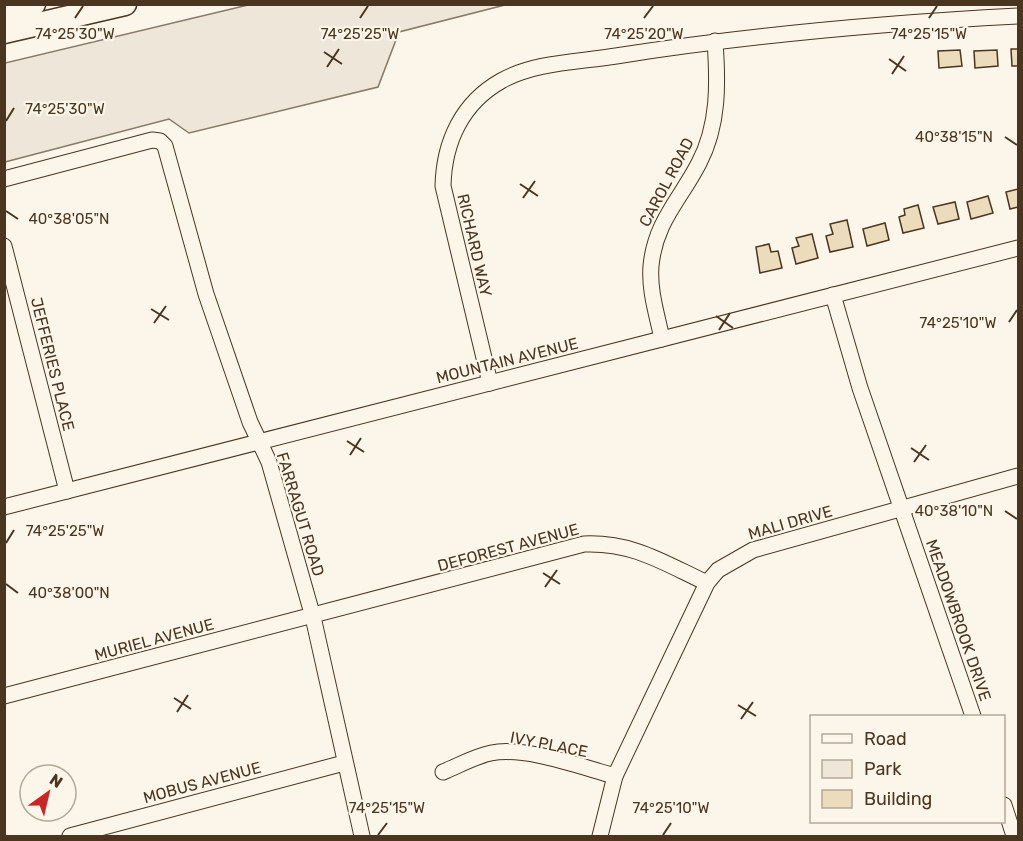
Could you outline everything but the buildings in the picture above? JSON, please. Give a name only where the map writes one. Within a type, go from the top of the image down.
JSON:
[{"type":"highway","points":[[4,12],[34,4]]},
{"type":"highway","points":[[4,32],[126,4]]},
{"type":"street","name":"RICHARD WAY","points":[[490,383],[442,186],[443,164],[448,142],[459,122],[486,91],[519,73],[715,41],[867,25],[1018,16]]},
{"type":"street","name":"CAROL ROAD","points":[[662,339],[651,286],[655,244],[667,211],[700,162],[710,136],[717,99],[715,41]]},
{"type":"street","name":"FARRAGUT ROAD","points":[[4,179],[152,140],[160,141],[169,153],[206,294],[259,442],[269,462],[313,617],[362,837]]},
{"type":"street","name":"JEFFERIES PLACE","points":[[4,246],[67,491]]},
{"type":"street","name":"MOUNTAIN AVENUE","points":[[4,507],[1018,248]]},
{"type":"street","name":"MEADOWBROOK DRIVE","points":[[833,296],[860,388],[972,715]]},
{"type":"street","name":"MALI DRIVE","points":[[600,837],[615,776],[707,584],[718,570],[753,550],[1018,476]]},
{"type":"street","name":"DEFOREST AVENUE","points":[[313,617],[584,544],[622,545],[641,551],[707,584]]},
{"type":"street","name":"MURIEL AVENUE","points":[[4,696],[313,617]]},
{"type":"street","name":"IVY PLACE","points":[[443,772],[490,753],[506,752],[522,753],[615,776]]},
{"type":"street","name":"MOBUS AVENUE","points":[[70,837],[109,831],[344,763]]},
{"type":"street","points":[[1005,808],[1014,837]]},
{"type":"green space","points":[[248,5],[505,5],[399,32],[378,87],[189,133],[169,119],[5,162],[5,63]]}]
